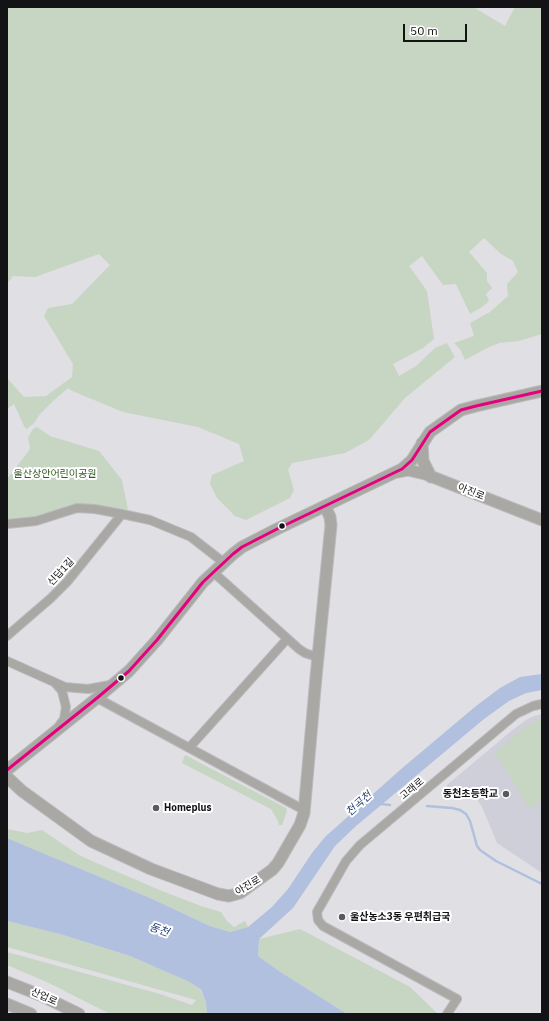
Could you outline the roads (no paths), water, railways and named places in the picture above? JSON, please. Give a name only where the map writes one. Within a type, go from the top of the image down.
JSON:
[{"type":"street","points":[[7,770],[129,671],[157,640],[192,595],[223,562],[242,547],[398,472],[409,463],[430,432],[461,410],[542,391]]},
{"type":"street","points":[[422,444],[423,461],[431,477]]},
{"type":"street","name":"아진로","points":[[398,472],[408,470],[431,477],[542,520]]},
{"type":"street","name":"아진로","points":[[7,777],[22,791],[99,846],[158,872],[224,896],[240,893],[275,867],[302,820],[304,810],[317,657],[331,525],[330,517],[325,506]]},
{"type":"street","points":[[7,524],[36,521],[78,508],[95,509],[150,520],[179,532],[191,537],[223,562]]},
{"type":"street","name":"신답1길","points":[[7,636],[67,582],[122,514]]},
{"type":"street","points":[[213,572],[287,639],[305,653],[317,657]]},
{"type":"street","points":[[189,748],[287,639]]},
{"type":"street","points":[[7,660],[56,684],[69,688],[103,688],[114,684]]},
{"type":"street","points":[[55,732],[64,719],[66,707],[62,691],[56,684]]},
{"type":"street","points":[[97,698],[304,810]]},
{"type":"street","name":"고래로","points":[[447,1014],[457,999],[323,926],[318,920],[317,912],[346,861],[360,845],[516,714],[533,706],[542,704]]},
{"type":"street","name":"산업로","points":[[7,982],[40,995],[80,1014]]},
{"type":"street","name":"산업로","points":[[7,1004],[31,1014]]},
{"type":"water","name":"동천","points":[[542,674],[542,690],[526,693],[509,701],[484,719],[356,826],[335,846],[293,908],[259,939],[258,956],[347,1014],[207,1014],[206,1002],[201,990],[190,982],[130,956],[60,934],[7,921],[7,838],[150,898],[210,926],[230,932],[248,927],[272,907],[288,889],[312,853],[325,837],[400,770],[476,706],[500,688],[520,677]]},
{"type":"waterway","points":[[381,804],[390,805]]},
{"type":"waterway","points":[[427,806],[452,808],[460,810],[466,814],[470,821],[477,846],[480,850],[496,861],[542,884]]},
{"type":"place","name":"동천초등학교","points":[[506,794]]},
{"type":"place","name":"Homeplus","points":[[156,808]]},
{"type":"place","name":"울산농소3동 우편취급국","points":[[342,917]]},
{"type":"park label","name":"울산상안어린이공원","points":[[55,474]]},
{"type":"water label","name":"천곡천","points":[[359,804]]}]
